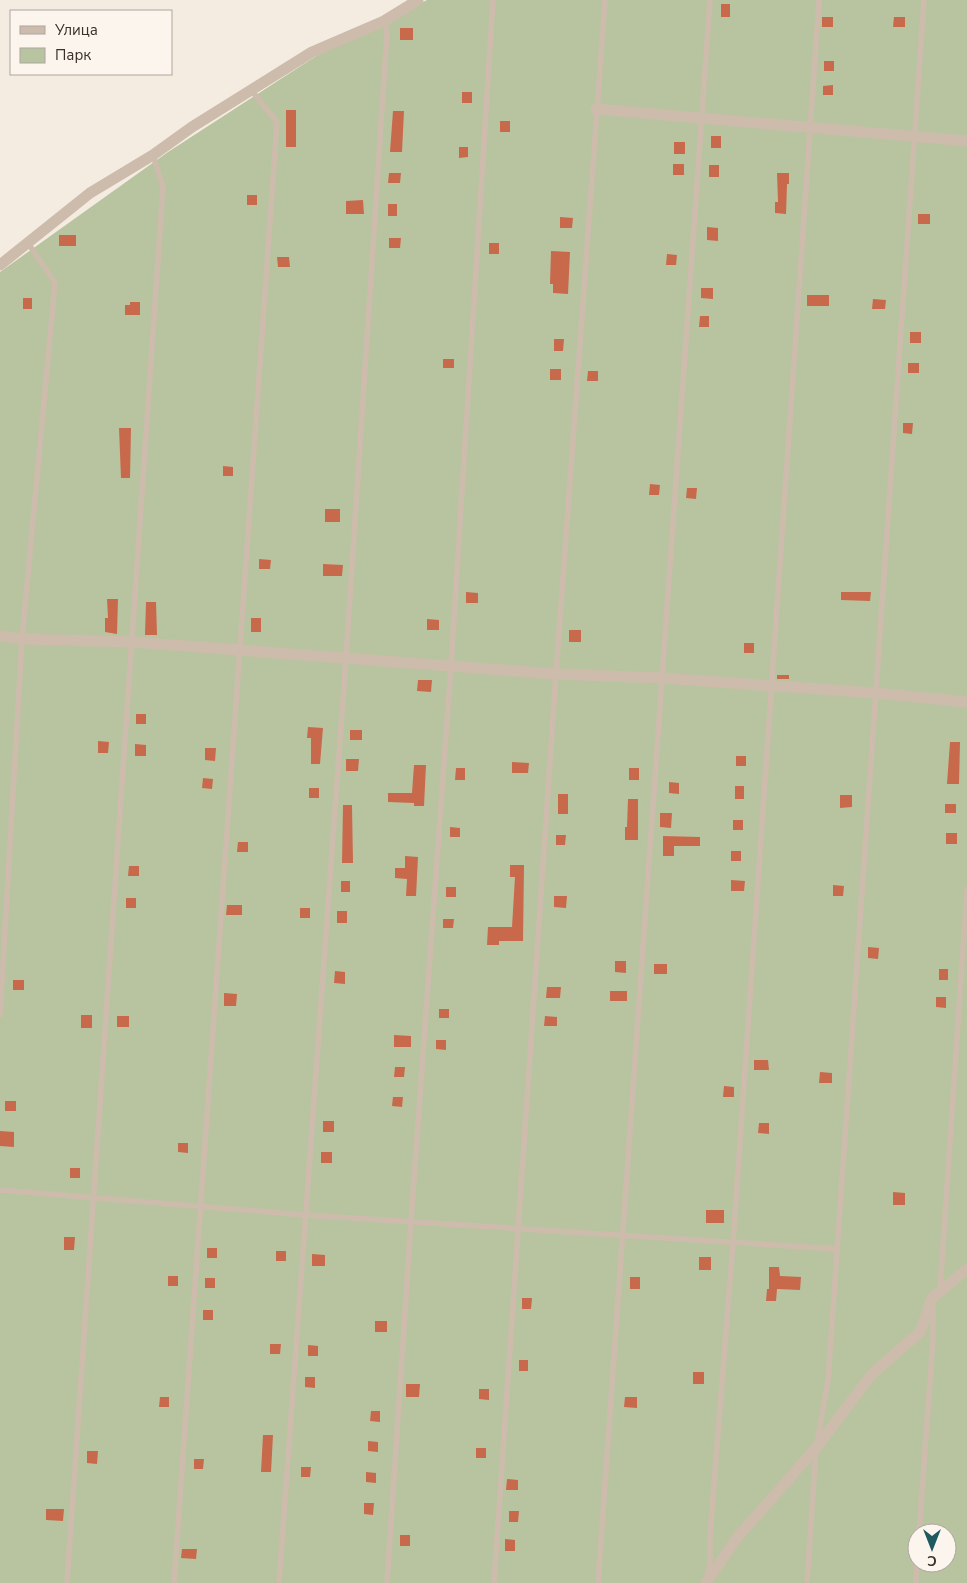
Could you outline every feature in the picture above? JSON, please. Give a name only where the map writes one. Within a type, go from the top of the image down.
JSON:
[{"type":"street","points":[[0,265],[90,192],[152,155],[192,127],[312,52],[384,21],[418,0]]},
{"type":"street","points":[[596,109],[967,141]]},
{"type":"street","points":[[0,636],[22,639],[133,642],[556,674],[662,678],[875,693],[967,702]]},
{"type":"street","points":[[706,1583],[736,1539],[816,1448],[872,1374],[920,1332],[936,1295],[967,1269]]},
{"type":"lane","points":[[387,1583],[451,666],[493,0]]},
{"type":"lane","points":[[494,1583],[556,674],[605,0]]},
{"type":"lane","points":[[598,1583],[710,0]]},
{"type":"lane","points":[[706,1583],[710,1563],[710,1535],[733,1243],[819,0]]},
{"type":"lane","points":[[807,1583],[816,1448],[828,1381],[924,0]]},
{"type":"lane","points":[[279,1583],[346,658],[387,33],[384,21]]},
{"type":"lane","points":[[174,1583],[277,122],[252,90]]},
{"type":"lane","points":[[67,1583],[163,187],[152,155]]},
{"type":"lane","points":[[0,1015],[22,639],[55,282],[28,243]]},
{"type":"lane","points":[[920,1523],[967,889]]},
{"type":"lane","points":[[0,1190],[305,1215],[837,1249]]},
{"type":"green space","points":[[427,0],[967,0],[967,1583],[0,1583],[0,272],[168,152],[327,49]]},
{"type":"building","points":[[721,4],[730,4],[730,17],[721,17]]},
{"type":"building","points":[[822,17],[833,17],[833,27],[822,27]]},
{"type":"building","points":[[894,17],[905,17],[905,27],[893,27]]},
{"type":"building","points":[[400,28],[413,28],[413,40],[400,40]]},
{"type":"building","points":[[824,61],[834,61],[834,71],[824,71]]},
{"type":"building","points":[[833,85],[833,95],[823,95],[823,86]]},
{"type":"building","points":[[462,92],[472,92],[472,103],[462,103]]},
{"type":"building","points":[[286,110],[296,110],[296,147],[286,147]]},
{"type":"building","points":[[393,111],[404,111],[402,152],[390,152]]},
{"type":"building","points":[[500,121],[510,121],[510,132],[500,132]]},
{"type":"building","points":[[711,136],[721,136],[721,148],[711,148]]},
{"type":"building","points":[[674,142],[685,142],[685,154],[674,154]]},
{"type":"building","points":[[459,147],[468,147],[468,157],[459,158]]},
{"type":"building","points":[[673,164],[684,164],[684,175],[673,175]]},
{"type":"building","points":[[709,165],[719,165],[719,177],[709,177]]},
{"type":"building","points":[[389,173],[401,173],[400,183],[388,183]]},
{"type":"building","points":[[777,173],[789,173],[786,214],[775,213],[775,202],[778,202]]},
{"type":"building","points":[[247,195],[257,195],[257,205],[247,205]]},
{"type":"building","points":[[363,200],[364,214],[346,214],[346,201]]},
{"type":"building","points":[[388,204],[397,204],[397,216],[388,216]]},
{"type":"building","points":[[918,214],[930,214],[930,224],[918,224]]},
{"type":"building","points":[[560,217],[573,218],[572,228],[560,228]]},
{"type":"building","points":[[707,227],[718,228],[718,241],[707,240]]},
{"type":"building","points":[[59,235],[76,235],[76,246],[59,246]]},
{"type":"building","points":[[389,238],[401,238],[400,248],[389,248]]},
{"type":"building","points":[[489,243],[499,243],[499,254],[489,254]]},
{"type":"building","points":[[551,251],[570,252],[568,294],[553,293],[553,284],[550,284]]},
{"type":"building","points":[[667,254],[677,255],[676,265],[666,265]]},
{"type":"building","points":[[277,257],[289,257],[290,267],[278,267]]},
{"type":"building","points":[[701,288],[713,288],[713,299],[701,298]]},
{"type":"building","points":[[807,295],[829,295],[829,306],[807,306]]},
{"type":"building","points":[[23,298],[32,298],[32,309],[23,309]]},
{"type":"building","points":[[873,299],[886,300],[885,309],[872,309]]},
{"type":"building","points":[[130,302],[140,302],[140,315],[125,315],[125,305],[130,305]]},
{"type":"building","points":[[700,316],[709,316],[709,327],[699,327]]},
{"type":"building","points":[[910,332],[921,332],[921,343],[910,343]]},
{"type":"building","points":[[554,339],[564,339],[563,351],[554,351]]},
{"type":"building","points":[[443,359],[454,359],[454,368],[443,368]]},
{"type":"building","points":[[908,363],[919,363],[919,373],[908,373]]},
{"type":"building","points":[[550,369],[561,369],[561,380],[550,380]]},
{"type":"building","points":[[588,371],[598,371],[598,381],[587,381]]},
{"type":"building","points":[[903,423],[913,423],[912,434],[903,433]]},
{"type":"building","points":[[119,428],[131,428],[130,478],[121,478]]},
{"type":"building","points":[[223,466],[233,467],[233,476],[223,476]]},
{"type":"building","points":[[650,484],[660,485],[659,495],[649,495]]},
{"type":"building","points":[[687,488],[697,488],[696,499],[686,498]]},
{"type":"building","points":[[325,509],[340,509],[340,522],[325,522]]},
{"type":"building","points":[[259,559],[271,560],[270,569],[259,569]]},
{"type":"building","points":[[323,564],[343,565],[342,576],[323,576]]},
{"type":"building","points":[[466,592],[478,593],[478,603],[466,603]]},
{"type":"building","points":[[841,592],[871,592],[870,601],[841,600]]},
{"type":"building","points":[[107,599],[118,599],[117,634],[105,632],[105,618],[108,618]]},
{"type":"building","points":[[146,602],[156,602],[157,635],[145,635]]},
{"type":"building","points":[[251,618],[261,618],[261,632],[251,632]]},
{"type":"building","points":[[427,619],[439,620],[439,630],[427,630]]},
{"type":"building","points":[[569,630],[581,630],[581,642],[569,642]]},
{"type":"building","points":[[744,643],[754,643],[754,653],[744,653]]},
{"type":"building","points":[[777,675],[789,675],[789,679],[777,679]]},
{"type":"building","points":[[418,680],[432,680],[431,692],[417,691]]},
{"type":"building","points":[[136,714],[146,714],[146,724],[136,724]]},
{"type":"building","points":[[308,727],[323,728],[320,764],[311,764],[311,738],[307,738]]},
{"type":"building","points":[[350,730],[362,730],[362,740],[350,740]]},
{"type":"building","points":[[98,741],[109,742],[108,753],[98,753]]},
{"type":"building","points":[[950,742],[960,742],[959,784],[947,784]]},
{"type":"building","points":[[135,744],[146,745],[146,756],[135,756]]},
{"type":"building","points":[[205,748],[216,748],[215,761],[205,760]]},
{"type":"building","points":[[736,756],[746,756],[746,766],[736,766]]},
{"type":"building","points":[[346,759],[359,759],[358,771],[346,771]]},
{"type":"building","points":[[512,762],[529,763],[528,773],[512,773]]},
{"type":"building","points":[[414,765],[426,765],[424,806],[414,806],[414,803],[388,802],[388,793],[412,793]]},
{"type":"building","points":[[456,768],[465,768],[465,780],[455,780]]},
{"type":"building","points":[[629,768],[639,768],[639,780],[629,780]]},
{"type":"building","points":[[203,778],[213,779],[212,789],[202,788]]},
{"type":"building","points":[[669,782],[679,783],[679,794],[669,793]]},
{"type":"building","points":[[735,786],[744,786],[744,799],[735,799]]},
{"type":"building","points":[[309,788],[319,788],[319,798],[309,798]]},
{"type":"building","points":[[558,794],[568,794],[568,814],[558,814]]},
{"type":"building","points":[[840,795],[852,795],[852,807],[840,808]]},
{"type":"building","points":[[628,799],[638,799],[638,840],[625,840]]},
{"type":"building","points":[[945,804],[956,804],[956,813],[945,813]]},
{"type":"building","points":[[343,805],[352,805],[353,863],[342,863]]},
{"type":"building","points":[[660,813],[672,813],[671,828],[660,827]]},
{"type":"building","points":[[733,820],[743,820],[743,830],[733,830]]},
{"type":"building","points":[[450,827],[460,828],[460,837],[450,837]]},
{"type":"building","points":[[946,833],[957,833],[957,844],[946,844]]},
{"type":"building","points":[[556,835],[566,835],[565,845],[556,845]]},
{"type":"building","points":[[663,836],[700,837],[700,846],[674,846],[674,856],[663,856]]},
{"type":"building","points":[[238,842],[248,842],[248,852],[237,852]]},
{"type":"building","points":[[731,851],[741,851],[741,861],[731,861]]},
{"type":"building","points":[[405,856],[418,857],[416,896],[406,896],[407,879],[395,878],[395,868],[405,868]]},
{"type":"building","points":[[510,865],[524,865],[523,941],[499,941],[499,945],[487,945],[488,927],[512,927],[515,877],[510,877]]},
{"type":"building","points":[[129,866],[139,866],[139,876],[128,876]]},
{"type":"building","points":[[731,880],[745,881],[744,891],[731,891]]},
{"type":"building","points":[[341,881],[350,881],[350,892],[341,892]]},
{"type":"building","points":[[833,885],[844,886],[843,896],[833,896]]},
{"type":"building","points":[[446,887],[456,887],[456,897],[446,897]]},
{"type":"building","points":[[554,896],[567,896],[566,908],[554,907]]},
{"type":"building","points":[[126,898],[136,898],[136,908],[126,908]]},
{"type":"building","points":[[227,905],[242,905],[242,915],[226,915]]},
{"type":"building","points":[[300,908],[310,908],[310,918],[300,918]]},
{"type":"building","points":[[337,911],[347,911],[347,923],[337,923]]},
{"type":"building","points":[[443,919],[454,919],[453,928],[443,928]]},
{"type":"building","points":[[868,947],[879,948],[878,959],[868,958]]},
{"type":"building","points":[[615,961],[626,961],[626,973],[615,972]]},
{"type":"building","points":[[654,964],[667,964],[667,974],[654,974]]},
{"type":"building","points":[[939,969],[948,969],[948,980],[939,980]]},
{"type":"building","points":[[335,971],[345,972],[345,984],[334,983]]},
{"type":"building","points":[[13,980],[24,980],[24,990],[13,990]]},
{"type":"building","points":[[547,987],[561,987],[560,998],[546,998]]},
{"type":"building","points":[[610,991],[627,991],[627,1001],[610,1001]]},
{"type":"building","points":[[224,993],[237,994],[236,1006],[224,1006]]},
{"type":"building","points":[[936,997],[946,997],[946,1008],[936,1007]]},
{"type":"building","points":[[439,1009],[449,1009],[449,1018],[439,1018]]},
{"type":"building","points":[[81,1015],[92,1015],[92,1028],[81,1028]]},
{"type":"building","points":[[117,1016],[129,1016],[129,1027],[117,1027]]},
{"type":"building","points":[[545,1016],[557,1017],[557,1026],[544,1026]]},
{"type":"building","points":[[394,1035],[411,1036],[411,1047],[394,1047]]},
{"type":"building","points":[[436,1040],[446,1040],[446,1050],[436,1049]]},
{"type":"building","points":[[754,1060],[768,1060],[769,1070],[754,1070]]},
{"type":"building","points":[[395,1067],[405,1067],[404,1077],[394,1077]]},
{"type":"building","points":[[820,1072],[832,1073],[832,1083],[819,1083]]},
{"type":"building","points":[[724,1086],[734,1087],[734,1097],[723,1097]]},
{"type":"building","points":[[393,1097],[403,1097],[402,1107],[392,1106]]},
{"type":"building","points":[[5,1101],[16,1101],[16,1111],[5,1111]]},
{"type":"building","points":[[323,1121],[334,1121],[334,1132],[323,1132]]},
{"type":"building","points":[[759,1123],[769,1123],[769,1134],[758,1133]]},
{"type":"building","points":[[0,1131],[14,1132],[14,1147],[0,1146]]},
{"type":"building","points":[[178,1143],[188,1143],[188,1153],[178,1152]]},
{"type":"building","points":[[321,1152],[332,1152],[332,1163],[321,1163]]},
{"type":"building","points":[[70,1168],[80,1168],[80,1178],[70,1178]]},
{"type":"building","points":[[893,1192],[905,1193],[905,1205],[893,1205]]},
{"type":"building","points":[[706,1210],[724,1210],[724,1223],[706,1223]]},
{"type":"building","points":[[64,1237],[75,1237],[74,1250],[64,1250]]},
{"type":"building","points":[[207,1248],[217,1248],[217,1258],[207,1258]]},
{"type":"building","points":[[276,1251],[286,1251],[286,1261],[276,1261]]},
{"type":"building","points":[[312,1254],[325,1255],[325,1266],[312,1266]]},
{"type":"building","points":[[699,1257],[711,1257],[711,1270],[699,1270]]},
{"type":"building","points":[[769,1267],[779,1267],[780,1276],[801,1277],[800,1290],[777,1289],[776,1301],[766,1301],[767,1289],[769,1289]]},
{"type":"building","points":[[168,1276],[178,1276],[178,1286],[168,1286]]},
{"type":"building","points":[[630,1277],[640,1277],[640,1289],[630,1289]]},
{"type":"building","points":[[205,1278],[215,1278],[215,1288],[205,1288]]},
{"type":"building","points":[[522,1298],[532,1298],[531,1309],[522,1309]]},
{"type":"building","points":[[203,1310],[213,1310],[213,1320],[203,1320]]},
{"type":"building","points":[[375,1321],[387,1321],[387,1332],[375,1332]]},
{"type":"building","points":[[270,1344],[281,1344],[280,1354],[270,1354]]},
{"type":"building","points":[[308,1345],[318,1346],[318,1356],[308,1356]]},
{"type":"building","points":[[519,1360],[528,1360],[528,1371],[519,1371]]},
{"type":"building","points":[[693,1372],[704,1372],[704,1384],[693,1384]]},
{"type":"building","points":[[305,1377],[315,1377],[315,1388],[305,1387]]},
{"type":"building","points":[[406,1384],[420,1384],[419,1397],[406,1397]]},
{"type":"building","points":[[479,1389],[489,1389],[489,1400],[479,1399]]},
{"type":"building","points":[[160,1397],[169,1397],[169,1407],[159,1407]]},
{"type":"building","points":[[625,1397],[637,1397],[637,1408],[624,1407]]},
{"type":"building","points":[[371,1411],[380,1411],[380,1422],[370,1421]]},
{"type":"building","points":[[263,1435],[273,1435],[271,1472],[261,1472]]},
{"type":"building","points":[[368,1441],[378,1442],[378,1452],[368,1451]]},
{"type":"building","points":[[476,1448],[486,1448],[486,1458],[476,1458]]},
{"type":"building","points":[[87,1451],[98,1451],[97,1464],[87,1463]]},
{"type":"building","points":[[194,1459],[204,1459],[203,1469],[194,1469]]},
{"type":"building","points":[[301,1467],[311,1467],[310,1477],[301,1477]]},
{"type":"building","points":[[366,1472],[376,1473],[376,1483],[366,1482]]},
{"type":"building","points":[[507,1479],[518,1480],[518,1490],[506,1490]]},
{"type":"building","points":[[364,1503],[374,1503],[373,1515],[364,1514]]},
{"type":"building","points":[[46,1509],[64,1509],[63,1521],[46,1520]]},
{"type":"building","points":[[509,1511],[519,1511],[518,1522],[509,1522]]},
{"type":"building","points":[[400,1535],[410,1535],[410,1546],[400,1546]]},
{"type":"building","points":[[505,1539],[515,1540],[515,1551],[505,1551]]},
{"type":"building","points":[[182,1549],[197,1549],[196,1559],[181,1558]]}]
